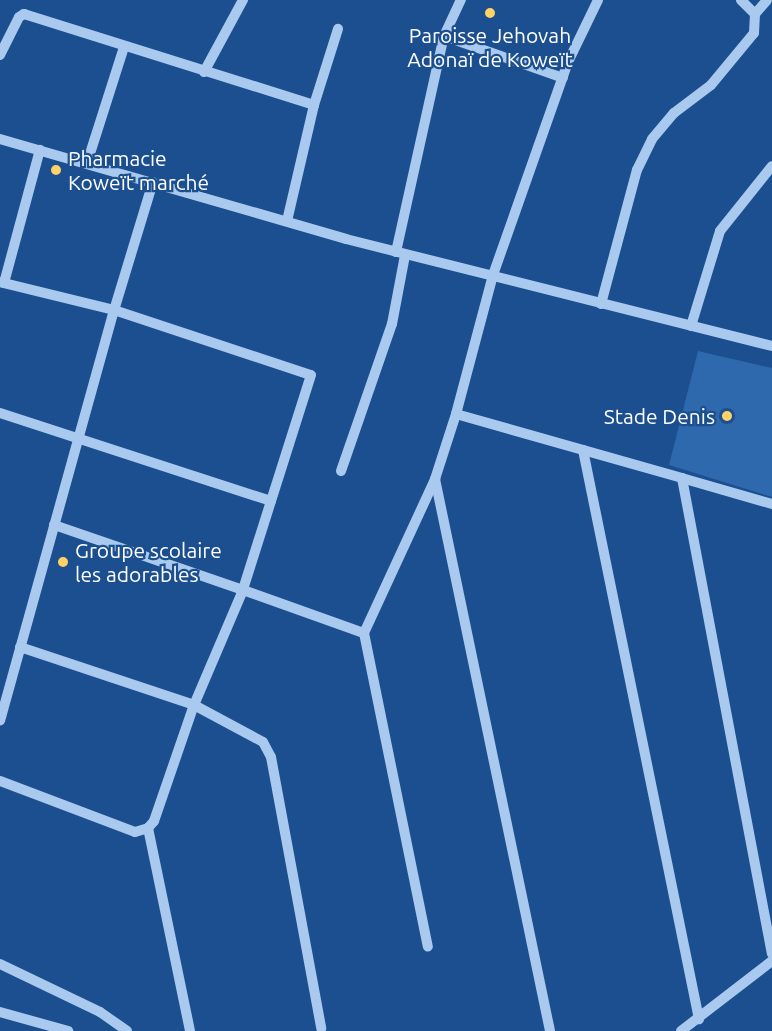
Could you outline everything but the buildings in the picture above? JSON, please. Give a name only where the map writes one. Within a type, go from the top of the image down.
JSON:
[{"type":"street","points":[[204,72],[243,0]]},
{"type":"street","points":[[341,471],[392,324],[400,253],[444,36],[461,0]]},
{"type":"street","points":[[428,947],[364,633],[435,479],[456,414],[493,275],[563,78],[598,0]]},
{"type":"street","points":[[741,0],[755,14]]},
{"type":"street","points":[[601,304],[637,170],[652,139],[674,113],[711,85],[738,57],[754,33],[755,14],[767,0]]},
{"type":"street","points":[[0,55],[19,17],[24,14],[314,105]]},
{"type":"street","points":[[287,221],[314,105],[338,29]]},
{"type":"street","points":[[444,36],[563,78]]},
{"type":"street","points":[[87,163],[124,46]]},
{"type":"street","points":[[0,139],[400,253],[772,346]]},
{"type":"street","points":[[0,781],[135,832],[148,828],[154,821],[194,705],[243,590],[311,375],[114,310],[2,282],[40,150]]},
{"type":"street","points":[[691,326],[720,231],[772,166]]},
{"type":"street","points":[[0,720],[76,436],[153,182]]},
{"type":"street","points":[[0,413],[271,501]]},
{"type":"street","points":[[456,414],[772,504]]},
{"type":"street","points":[[583,450],[699,1018]]},
{"type":"street","points":[[682,478],[772,954]]},
{"type":"street","points":[[435,479],[550,1031]]},
{"type":"street","points":[[54,525],[364,633]]},
{"type":"street","points":[[20,647],[194,705],[252,734],[263,742],[271,757],[321,1028]]},
{"type":"street","points":[[148,828],[190,1031]]},
{"type":"street","points":[[681,1031],[772,961]]},
{"type":"street","points":[[0,964],[100,1012],[127,1031]]},
{"type":"street","points":[[0,1012],[68,1031]]},
{"type":"shaded area","name":"Stade Denis","points":[[698,351],[772,368],[772,497],[669,465]]},
{"type":"place","name":"Paroisse Jehovah Adonaï de Koweït","points":[[490,13]]},
{"type":"place","name":"Pharmacie Koweït marché","points":[[56,170]]},
{"type":"place","name":"Stade Denis","points":[[727,416]]},
{"type":"place","name":"Groupe scolaire les adorables","points":[[63,562]]}]
